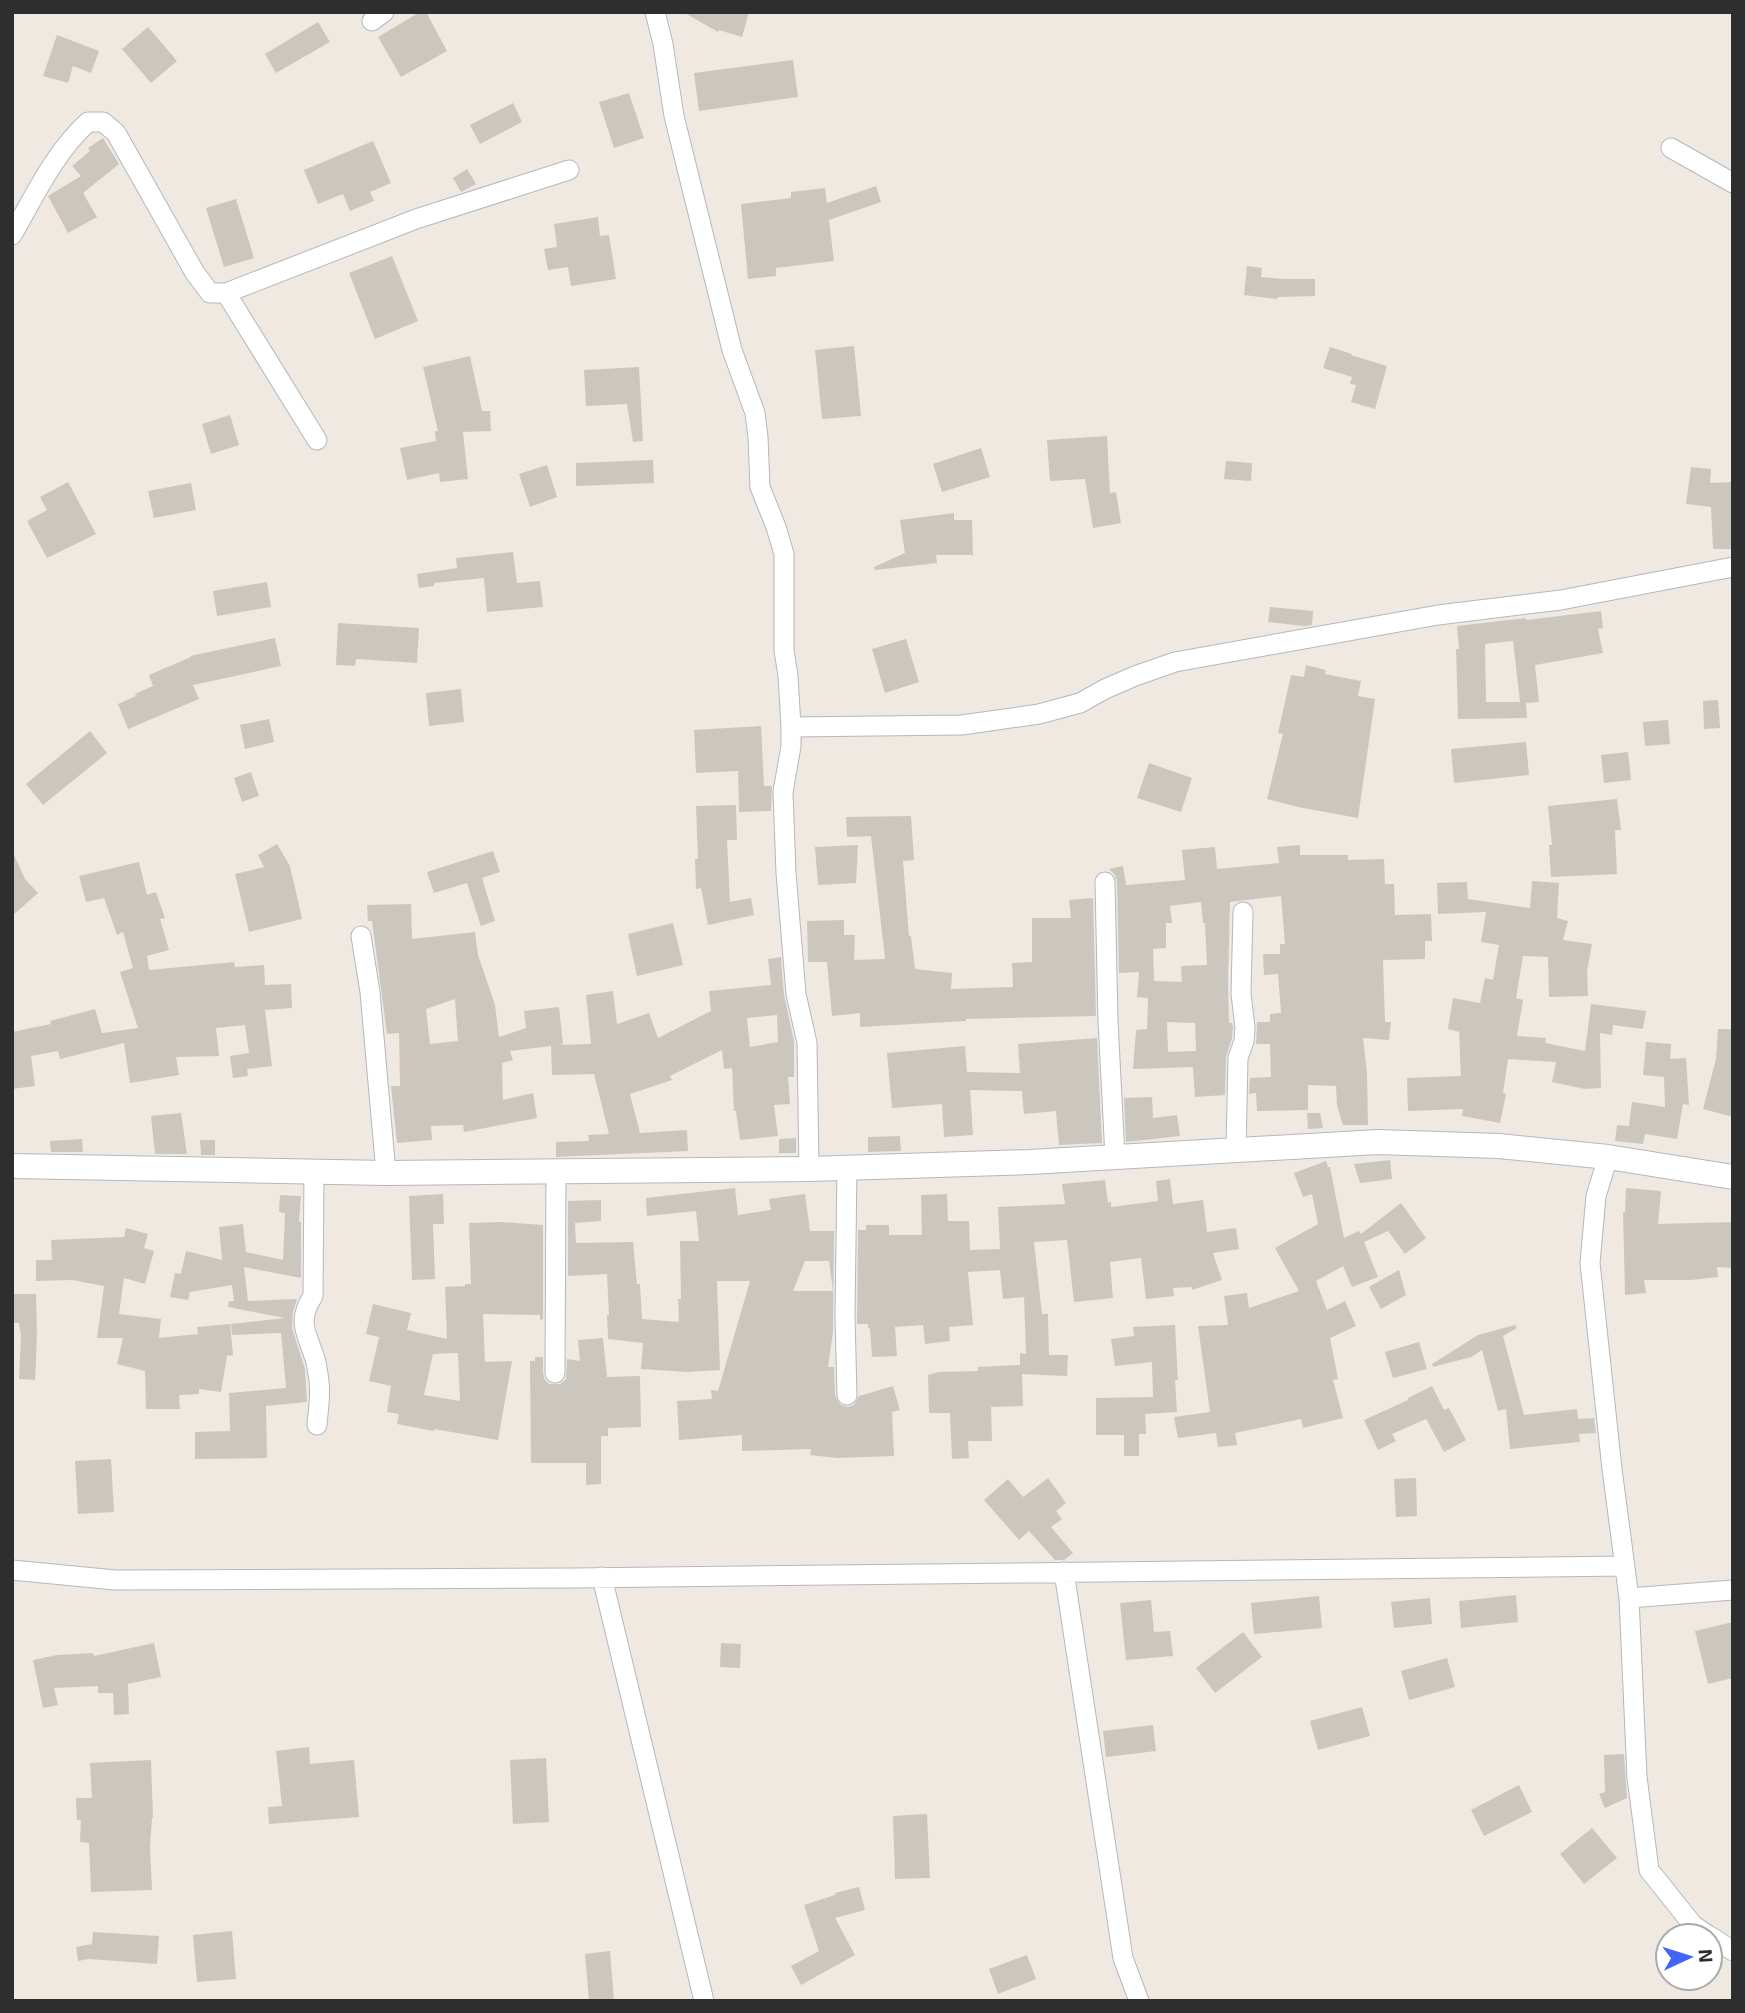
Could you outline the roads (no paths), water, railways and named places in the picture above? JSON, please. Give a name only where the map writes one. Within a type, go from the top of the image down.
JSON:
[{"type":"street","points":[[655,12],[663,44],[674,116],[732,350],[755,413],[760,486],[785,554],[784,650],[791,727],[791,746],[783,792],[786,873],[796,994],[807,1043],[809,1168]]},
{"type":"street","points":[[12,235],[73,136],[88,122],[103,122],[116,134],[195,273],[211,293],[226,293],[416,219],[569,170]]},
{"type":"street","points":[[1671,148],[1733,183]]},
{"type":"street","points":[[226,293],[317,440]]},
{"type":"street","points":[[791,727],[962,724],[1039,714],[1080,703],[1135,676],[1175,662],[1438,615],[1561,600],[1733,567]]},
{"type":"street","points":[[1105,882],[1115,1157]]},
{"type":"street","points":[[1236,1149],[1238,1058],[1244,1041],[1245,1027],[1241,994],[1243,912]]},
{"type":"street","points":[[361,936],[370,992],[386,1173]]},
{"type":"street","points":[[12,1166],[386,1173],[809,1168],[1017,1162],[1378,1142],[1499,1146],[1608,1157],[1733,1177]]},
{"type":"street","points":[[1608,1157],[1596,1196],[1590,1262],[1629,1598],[1637,1777],[1649,1870],[1691,1922]]},
{"type":"street","points":[[847,1167],[847,1395]]},
{"type":"street","points":[[555,1373],[556,1171]]},
{"type":"street","points":[[314,1172],[313,1296],[306,1306],[303,1321],[315,1359],[319,1385],[317,1425]]},
{"type":"street","points":[[12,1570],[116,1580],[1625,1566]]},
{"type":"street","points":[[1064,1572],[1123,1958],[1139,2001]]},
{"type":"street","points":[[602,1577],[704,2001]]},
{"type":"street","points":[[1629,1598],[1733,1590]]}]
